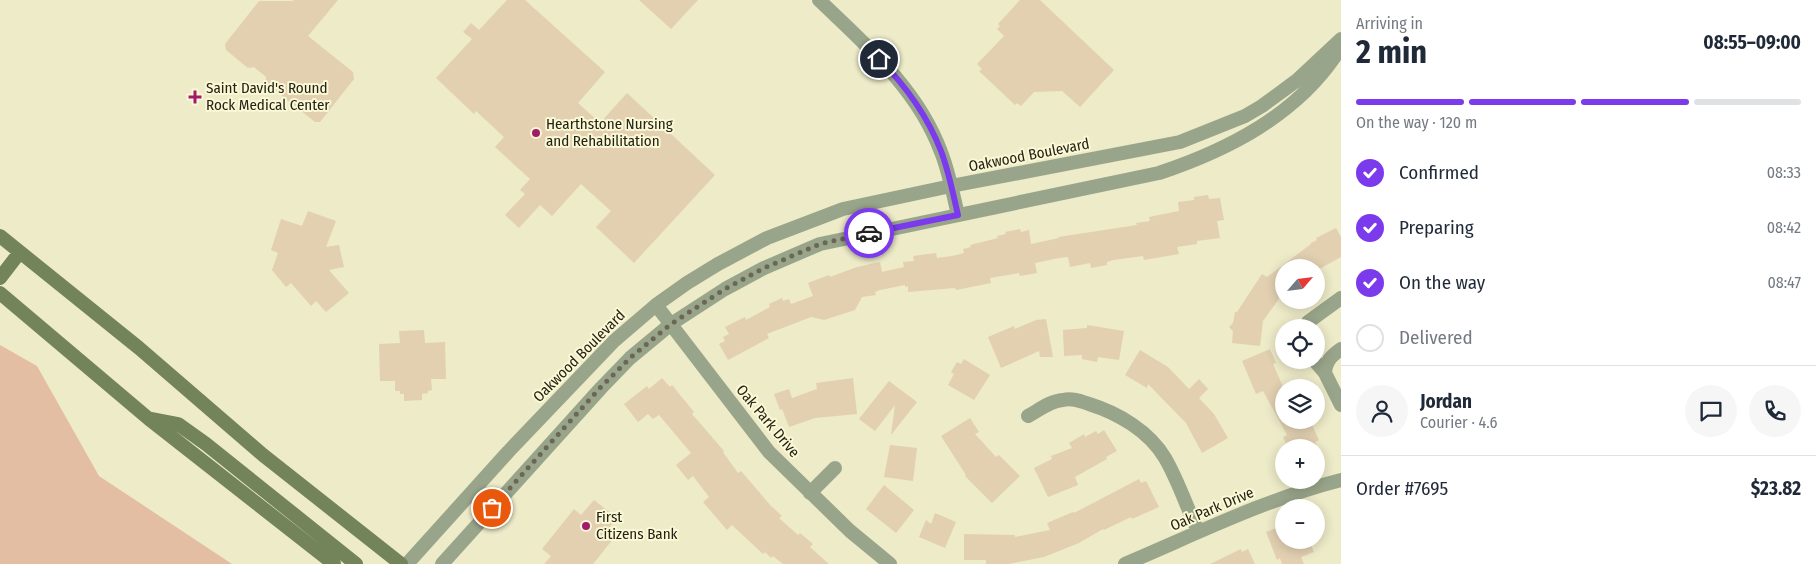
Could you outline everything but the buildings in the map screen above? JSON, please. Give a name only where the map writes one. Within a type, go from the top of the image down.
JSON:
[{"type":"main road","points":[[0,236],[139,348],[263,455],[401,564]]},
{"type":"main road","points":[[0,278],[20,252]]},
{"type":"main road","points":[[0,293],[149,418],[334,564]]},
{"type":"main road","points":[[149,418],[178,424],[206,444],[356,564]]},
{"type":"street","points":[[818,0],[902,83],[921,111],[941,152],[958,215]]},
{"type":"street","name":"Oakwood Boulevard","points":[[407,564],[508,452],[614,341],[656,305],[718,264],[767,238],[857,206],[950,186],[1180,142],[1244,116],[1262,106],[1296,81],[1341,39]]},
{"type":"street","points":[[442,564],[600,388],[630,358],[671,324],[725,289],[764,268],[820,244],[1159,173],[1193,162],[1244,137],[1274,118],[1309,88],[1341,47]]},
{"type":"street","points":[[1312,319],[1341,298]]},
{"type":"street","name":"Oak Park Drive","points":[[656,305],[769,452],[850,531],[890,564]]},
{"type":"street","points":[[1325,373],[1326,363],[1331,356],[1341,349]]},
{"type":"street","points":[[1322,369],[1341,405]]},
{"type":"street","points":[[1028,416],[1051,403],[1073,399],[1105,409],[1124,418],[1147,437],[1166,459],[1198,531]]},
{"type":"street","points":[[810,493],[835,468]]},
{"type":"street","name":"Oak Park Drive","points":[[1125,564],[1198,531],[1275,500],[1341,480]]},
{"type":"shaded area","points":[[0,345],[37,366],[99,476],[232,564],[0,564]]},
{"type":"way so far","points":[[492,508],[600,388],[630,358],[671,324],[725,289],[764,268],[820,244],[869,233]]},
{"type":"place","name":"Saint David's Round Rock Medical Center","points":[[195,97]]},
{"type":"place","name":"Hearthstone Nursing and Rehabilitation","points":[[536,133]]},
{"type":"place","name":"First Citizens Bank","points":[[586,526]]},
{"type":"route","points":[[869,233],[958,215],[941,152],[921,111],[902,83],[879,59]]}]
